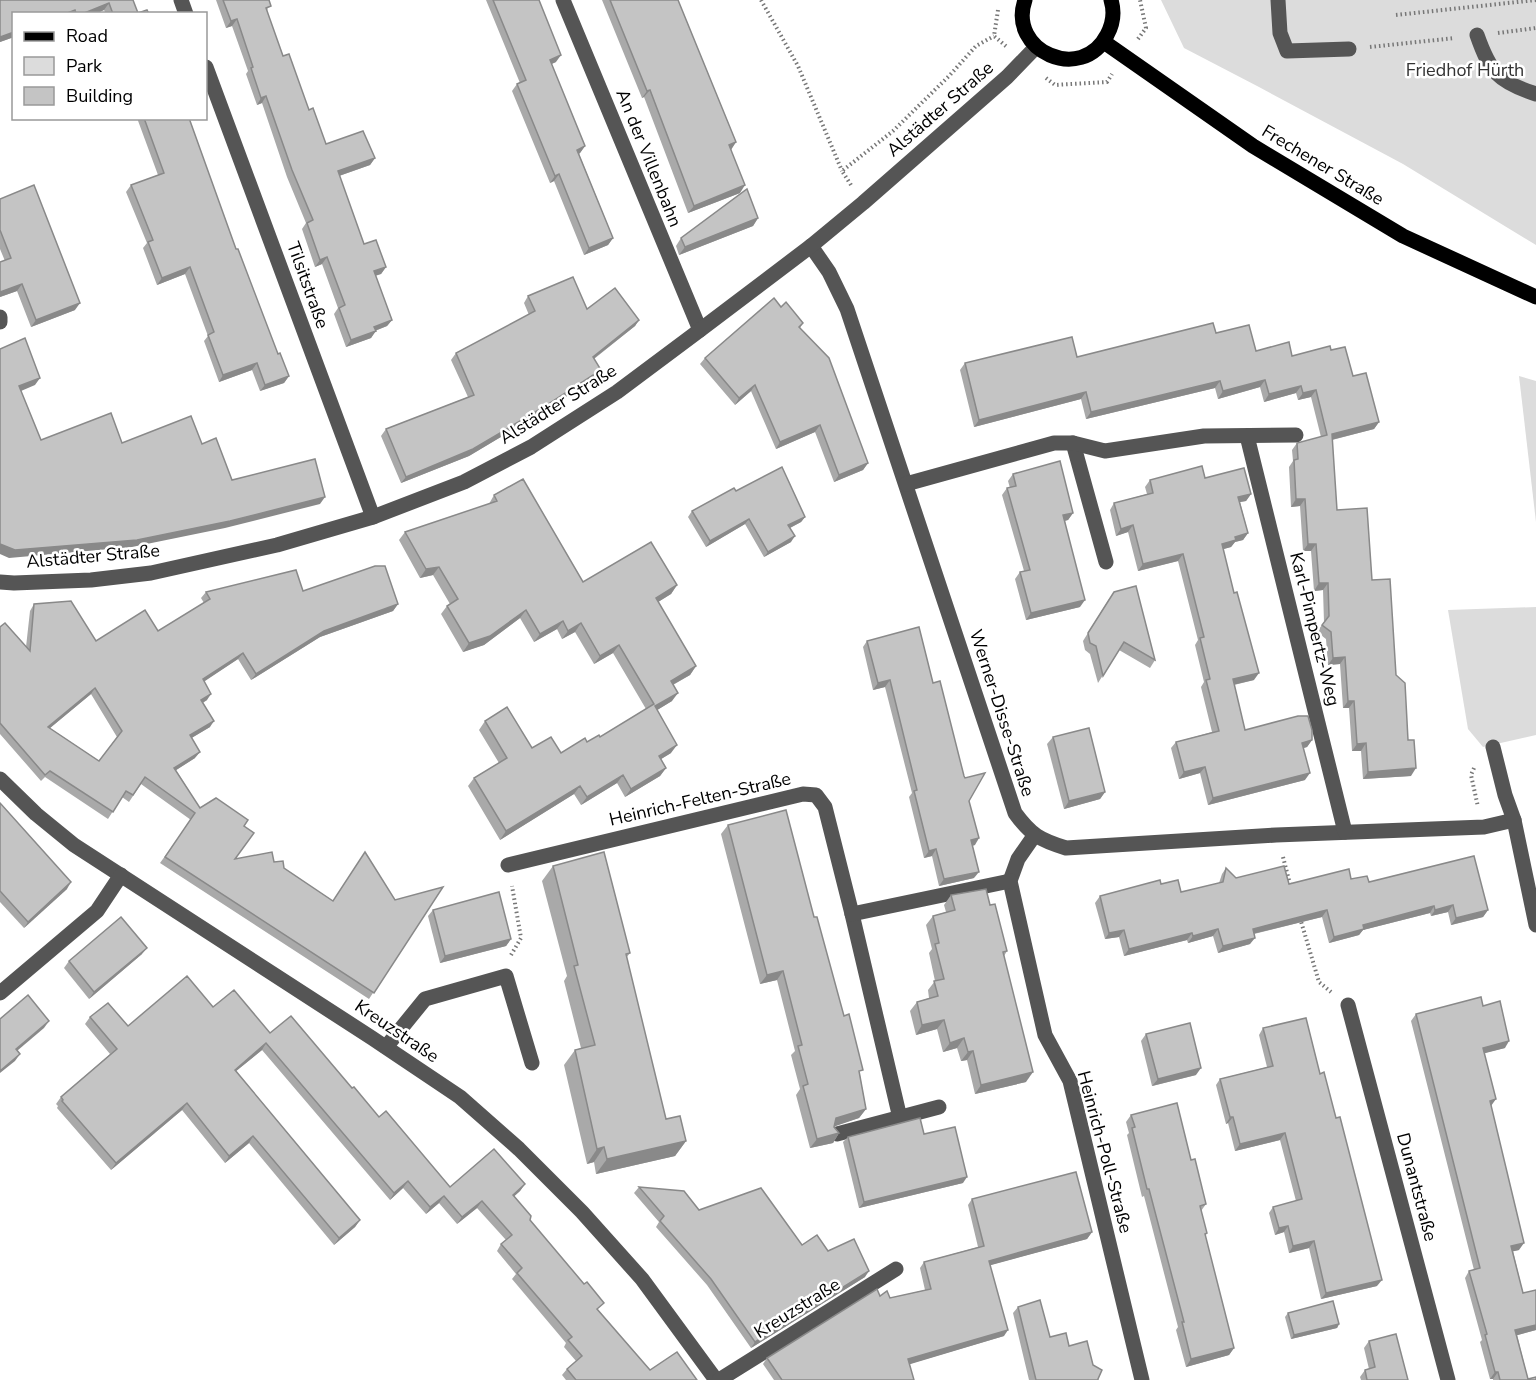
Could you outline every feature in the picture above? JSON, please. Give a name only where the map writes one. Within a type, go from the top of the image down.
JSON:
[{"type":"main road","points":[[1025,0],[1023,21],[1028,35],[1036,47],[1049,56],[1064,60],[1086,56],[1104,42],[1112,27],[1111,0]]},
{"type":"main road","name":"Frechener Straße","points":[[1104,42],[1253,146],[1403,236],[1536,297]]},
{"type":"street","name":"An der Villenbahn","points":[[563,0],[700,330]]},
{"type":"street","points":[[1278,0],[1280,33],[1287,51],[1349,49]]},
{"type":"street","points":[[1477,35],[1493,72],[1514,87],[1536,94]]},
{"type":"street","name":"Alstädter Straße","points":[[0,582],[91,580],[151,573],[277,545],[373,517],[464,482],[531,447],[616,392],[811,246],[1007,77],[1036,47]]},
{"type":"street","name":"Tilsitstraße","points":[[207,70],[373,517]]},
{"type":"street","name":"Werner-Disse-Straße","points":[[811,246],[830,272],[847,309],[1015,813],[1034,836],[1066,848],[1276,835],[1484,827],[1514,820]]},
{"type":"street","points":[[906,483],[1054,443],[1072,442],[1105,451],[1204,436],[1296,435]]},
{"type":"street","name":"Karl-Pimpertz-Weg","points":[[1247,436],[1345,832]]},
{"type":"street","points":[[1072,442],[1106,562]]},
{"type":"street","points":[[1493,747],[1514,820],[1536,925]]},
{"type":"street","name":"Kreuzstraße","points":[[0,779],[36,814],[74,845],[460,1097],[519,1149],[574,1204],[642,1279],[718,1380],[896,1269]]},
{"type":"street","name":"Heinrich-Felten-Straße","points":[[508,865],[803,794],[816,795],[825,807],[900,1118]]},
{"type":"street","points":[[852,914],[1010,881],[1018,859],[1034,836]]},
{"type":"street","points":[[0,993],[97,911],[121,876]]},
{"type":"street","name":"Heinrich-Poll-Straße","points":[[1010,881],[1046,1035],[1070,1081],[1142,1380]]},
{"type":"street","points":[[386,1047],[425,999],[507,976],[532,1063]]},
{"type":"street","name":"Dunantstraße","points":[[1348,1005],[1448,1380]]},
{"type":"street","points":[[837,1134],[939,1107]]},
{"type":"path","points":[[761,0],[798,66],[842,171],[863,203]]},
{"type":"path","points":[[1396,15],[1536,0]]},
{"type":"path","points":[[1349,49],[1536,28]]},
{"type":"path","points":[[842,171],[893,131],[976,46],[994,36]]},
{"type":"path","points":[[1475,766],[1471,775],[1474,795],[1484,827]]},
{"type":"path","points":[[1276,835],[1293,891]]},
{"type":"path","points":[[502,957],[513,955],[521,938],[508,865]]},
{"type":"path","points":[[1299,914],[1319,982],[1348,1005]]},
{"type":"green space","name":"Friedhof Hürth","points":[[1161,0],[1536,0],[1536,245],[1403,164],[1184,48]]},
{"type":"green space","points":[[1519,376],[1536,381],[1536,522]]},
{"type":"green space","points":[[1536,607],[1536,735],[1483,747],[1468,729],[1448,610]]},
{"type":"building","points":[[0,0],[133,0],[138,12],[112,12],[109,3],[87,12],[76,12],[75,10],[70,12],[12,12],[12,33],[0,37]]},
{"type":"building","points":[[223,0],[269,0],[271,6],[266,8],[283,56],[289,54],[309,110],[313,108],[326,144],[363,131],[375,158],[338,171],[364,244],[376,240],[386,267],[374,271],[392,320],[374,327],[376,331],[351,340],[339,308],[345,305],[327,257],[320,260],[307,223],[313,220],[292,170],[266,96],[261,98],[237,19],[231,21]]},
{"type":"building","points":[[493,0],[539,0],[561,55],[550,60],[585,146],[577,150],[613,238],[589,248],[559,174],[555,176],[517,84],[526,80]]},
{"type":"building","points":[[610,0],[678,0],[736,142],[729,145],[745,185],[694,206],[650,90],[647,91]]},
{"type":"building","points":[[145,120],[190,120],[236,249],[238,249],[278,354],[280,353],[289,376],[265,385],[257,363],[223,375],[208,335],[214,332],[190,267],[162,278],[148,242],[153,240],[131,185],[164,173]]},
{"type":"building","points":[[34,185],[80,303],[36,320],[22,284],[0,292],[0,262],[11,258],[0,230],[0,199]]},
{"type":"building","points":[[747,189],[758,218],[685,247],[681,238]]},
{"type":"building","points":[[573,277],[587,309],[615,288],[639,320],[593,357],[601,370],[473,449],[406,477],[386,429],[474,395],[456,353],[535,311],[528,296]]},
{"type":"building","points":[[774,298],[781,307],[786,302],[803,323],[799,327],[829,358],[868,463],[839,475],[820,425],[780,442],[755,385],[739,398],[705,358]]},
{"type":"building","points":[[1213,323],[1216,333],[1249,325],[1256,351],[1289,342],[1292,356],[1330,346],[1331,350],[1345,347],[1353,376],[1366,373],[1379,422],[1332,434],[1337,510],[1367,508],[1372,580],[1390,579],[1396,675],[1405,683],[1408,740],[1414,740],[1416,768],[1368,772],[1366,743],[1357,744],[1354,701],[1348,701],[1345,657],[1333,658],[1331,632],[1322,625],[1329,616],[1328,583],[1319,583],[1316,544],[1308,544],[1305,499],[1296,499],[1294,460],[1298,459],[1297,443],[1327,435],[1316,390],[1303,393],[1301,386],[1269,394],[1265,380],[1223,391],[1220,381],[1091,412],[1086,392],[979,420],[965,363],[1072,337],[1077,357]]},
{"type":"building","points":[[25,338],[40,378],[19,386],[41,440],[111,413],[122,443],[191,416],[202,444],[216,438],[232,480],[315,459],[325,497],[230,521],[137,540],[15,550],[0,544],[0,349]]},
{"type":"building","points":[[1060,461],[1073,513],[1063,515],[1085,600],[1031,613],[1020,572],[1030,570],[1007,488],[1016,486],[1013,474]]},
{"type":"building","points":[[1202,466],[1205,478],[1244,468],[1251,494],[1238,497],[1248,533],[1222,544],[1234,593],[1237,592],[1259,673],[1233,679],[1245,730],[1298,716],[1308,716],[1312,730],[1312,740],[1302,743],[1310,773],[1213,798],[1205,767],[1184,772],[1176,742],[1219,731],[1206,680],[1210,679],[1200,638],[1204,637],[1183,554],[1143,564],[1133,525],[1121,529],[1114,503],[1153,493],[1150,480]]},
{"type":"building","points":[[782,467],[805,517],[788,525],[795,536],[768,552],[749,519],[710,541],[692,511],[734,488],[736,491]]},
{"type":"building","points":[[523,479],[583,582],[651,542],[677,585],[656,598],[696,666],[671,681],[678,693],[655,706],[677,745],[659,756],[666,768],[631,789],[623,775],[587,797],[580,786],[506,831],[474,778],[507,758],[485,721],[507,707],[532,748],[551,737],[561,753],[585,738],[587,742],[599,735],[600,737],[654,704],[619,645],[600,656],[581,623],[568,631],[563,621],[540,634],[526,610],[490,636],[469,643],[447,606],[458,599],[439,567],[426,569],[405,532],[497,501],[494,495]]},
{"type":"building","points":[[375,566],[385,566],[398,604],[324,631],[256,674],[243,653],[203,679],[211,694],[201,700],[214,721],[190,735],[200,752],[174,768],[200,808],[216,798],[248,820],[244,826],[254,833],[235,859],[272,852],[274,862],[283,861],[284,868],[333,901],[365,852],[395,900],[443,887],[374,993],[165,857],[195,813],[145,777],[133,795],[126,791],[113,812],[50,771],[45,775],[0,723],[0,627],[5,623],[30,651],[34,604],[71,601],[96,641],[145,610],[158,631],[210,599],[206,592],[296,570],[303,591]],"holes":[[[95,688],[122,731],[99,761],[48,727]]]},
{"type":"building","points":[[1136,586],[1155,660],[1124,642],[1103,676],[1096,646],[1090,643],[1088,633],[1114,592]]},
{"type":"building","points":[[919,627],[933,683],[940,681],[964,776],[965,778],[985,773],[969,801],[979,838],[971,840],[979,872],[944,879],[936,849],[929,851],[914,791],[917,790],[890,680],[878,683],[867,641]]},
{"type":"building","points":[[1089,728],[1105,792],[1069,801],[1053,737]]},
{"type":"building","points":[[0,803],[71,882],[28,922],[0,891]]},
{"type":"building","points":[[786,810],[814,917],[817,917],[844,1016],[849,1014],[863,1070],[859,1071],[866,1109],[836,1118],[834,1127],[839,1133],[817,1139],[803,1086],[808,1084],[798,1046],[802,1045],[783,971],[767,975],[728,825]]},
{"type":"building","points":[[604,852],[630,953],[626,954],[666,1119],[680,1116],[686,1141],[607,1159],[604,1147],[597,1149],[575,1050],[595,1045],[574,966],[578,965],[553,866]]},
{"type":"building","points":[[1474,856],[1488,910],[1456,918],[1453,905],[1435,910],[1434,906],[1363,925],[1364,929],[1334,937],[1327,910],[1253,929],[1255,938],[1223,946],[1218,929],[1129,949],[1124,930],[1109,933],[1100,896],[1160,880],[1161,884],[1178,880],[1181,892],[1223,882],[1226,868],[1236,878],[1284,866],[1289,884],[1349,869],[1351,879],[1367,876],[1369,882]]},
{"type":"building","points":[[986,889],[990,905],[995,904],[1007,951],[1003,952],[1033,1072],[981,1085],[973,1051],[968,1052],[964,1038],[950,1043],[944,1020],[922,1025],[917,1002],[938,996],[934,981],[944,979],[935,944],[939,943],[933,916],[955,910],[951,895]]},
{"type":"building","points":[[499,892],[511,939],[445,956],[433,910]]},
{"type":"building","points":[[121,917],[147,948],[94,992],[69,961]]},
{"type":"building","points":[[187,976],[213,1007],[234,990],[270,1033],[291,1016],[379,1117],[386,1111],[450,1187],[494,1149],[525,1184],[513,1195],[531,1216],[530,1220],[584,1284],[587,1282],[604,1303],[597,1309],[650,1370],[677,1352],[697,1380],[576,1380],[567,1369],[582,1356],[568,1340],[572,1337],[517,1273],[522,1268],[501,1244],[512,1235],[482,1201],[462,1217],[444,1196],[430,1207],[408,1181],[394,1193],[266,1043],[235,1070],[360,1220],[339,1238],[253,1136],[229,1156],[187,1103],[116,1163],[61,1097],[117,1049],[90,1017],[108,1003],[128,1026]]},
{"type":"building","points":[[28,995],[49,1021],[16,1049],[20,1054],[0,1071],[0,1019]]},
{"type":"building","points":[[1481,997],[1483,1006],[1500,1001],[1509,1041],[1483,1048],[1496,1099],[1490,1101],[1524,1243],[1511,1246],[1523,1293],[1536,1290],[1536,1325],[1515,1330],[1528,1379],[1536,1377],[1536,1380],[1500,1380],[1498,1372],[1495,1372],[1469,1271],[1480,1268],[1416,1014]]},
{"type":"building","points":[[1306,1018],[1320,1074],[1324,1072],[1336,1118],[1340,1117],[1382,1280],[1326,1293],[1314,1241],[1293,1246],[1288,1226],[1279,1228],[1273,1207],[1302,1199],[1285,1133],[1240,1144],[1220,1079],[1273,1066],[1263,1028]]},
{"type":"building","points":[[1190,1023],[1201,1068],[1158,1079],[1146,1034]]},
{"type":"building","points":[[1177,1103],[1191,1160],[1195,1159],[1206,1204],[1200,1206],[1207,1233],[1205,1234],[1234,1348],[1191,1359],[1182,1322],[1184,1322],[1132,1128],[1135,1127],[1131,1115]]},
{"type":"building","points":[[920,1118],[924,1134],[955,1127],[967,1177],[864,1202],[848,1137]]},
{"type":"building","points":[[1076,1172],[1092,1232],[989,1261],[1008,1330],[908,1359],[914,1380],[782,1380],[767,1358],[877,1289],[880,1296],[887,1291],[890,1298],[931,1289],[924,1262],[984,1246],[972,1199]]},
{"type":"building","points":[[639,1187],[684,1191],[699,1210],[761,1188],[802,1245],[817,1235],[828,1251],[854,1239],[869,1271],[755,1342],[711,1279],[660,1221],[664,1216]]},
{"type":"building","points":[[1040,1300],[1050,1337],[1066,1333],[1069,1346],[1087,1341],[1093,1365],[1102,1370],[1098,1380],[1036,1380],[1018,1307]]},
{"type":"building","points":[[1333,1301],[1339,1324],[1294,1335],[1288,1313]]},
{"type":"building","points":[[1396,1334],[1408,1380],[1367,1380],[1365,1370],[1375,1367],[1369,1341]]}]
